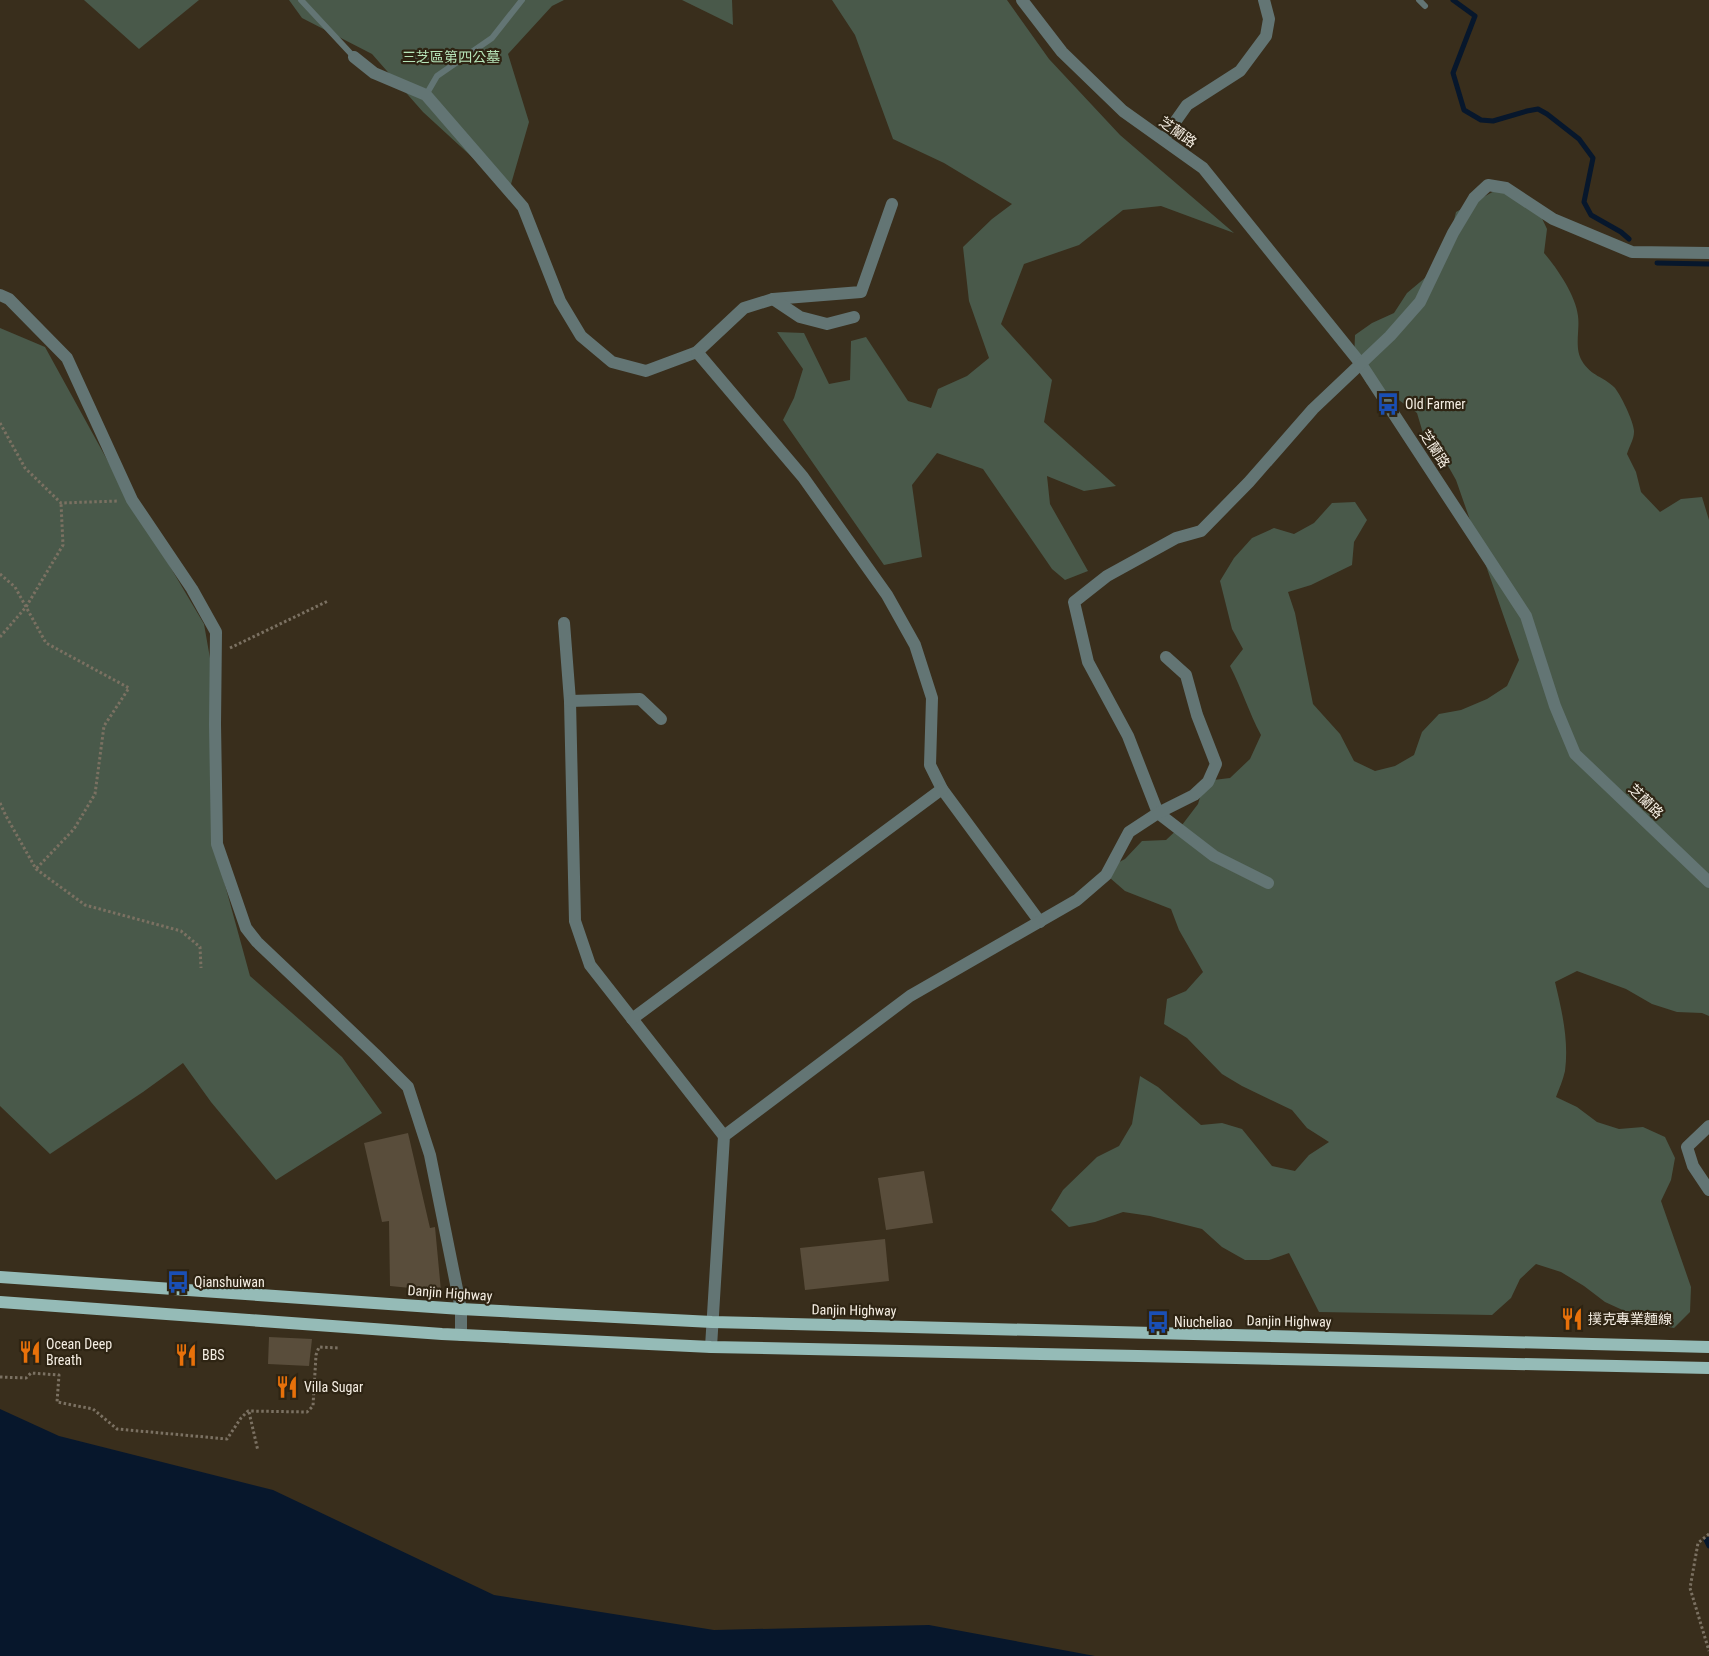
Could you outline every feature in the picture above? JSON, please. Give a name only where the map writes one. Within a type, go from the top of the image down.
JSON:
[{"type":"main road","name":"Danjin Highway","points":[[0,1277],[461,1309],[712,1322],[1709,1347]]},
{"type":"main road","points":[[0,1302],[461,1335],[711,1347],[1709,1368]]},
{"type":"street","name":"芝蘭路","points":[[1022,0],[1062,52],[1123,111],[1203,168],[1361,364],[1526,616],[1555,706],[1575,754],[1709,882]]},
{"type":"street","points":[[1163,139],[1187,105],[1240,71],[1266,36],[1269,18],[1264,0]]},
{"type":"street","points":[[354,57],[374,73],[426,95],[524,208],[560,301],[581,336],[612,362],[646,371],[697,352],[744,308],[773,299],[860,292],[892,204]]},
{"type":"street","points":[[1268,883],[1214,856],[1158,813],[1128,736],[1088,662],[1074,602],[1107,576],[1176,538],[1200,531],[1249,482],[1314,409],[1390,336],[1420,302],[1453,233],[1474,198],[1488,185],[1506,188],[1553,219],[1632,252],[1709,253]]},
{"type":"street","points":[[0,295],[9,299],[67,358],[132,500],[192,589],[216,632],[217,844],[246,928],[257,942],[375,1054],[408,1088],[430,1155],[461,1309],[461,1335]]},
{"type":"street","points":[[773,299],[800,317],[827,324],[854,317]]},
{"type":"street","points":[[697,352],[803,477],[887,595],[915,644],[932,698],[930,765],[942,789],[1040,922]]},
{"type":"street","points":[[564,623],[570,701],[575,921],[590,965],[724,1136],[711,1347]]},
{"type":"street","points":[[724,1136],[910,996],[1077,900],[1106,875],[1129,832],[1158,813],[1194,795],[1208,782],[1216,764],[1197,715],[1186,675],[1166,657]]},
{"type":"street","points":[[570,701],[640,699],[661,719]]},
{"type":"street","points":[[632,1019],[942,789]]},
{"type":"street","points":[[1709,1126],[1687,1147],[1693,1166],[1709,1190]]},
{"type":"lane","points":[[426,95],[437,76],[492,38],[522,0]]},
{"type":"lane","points":[[1419,0],[1426,6]]},
{"type":"lane","points":[[304,1],[354,57]]},
{"type":"path","points":[[0,423],[25,468],[61,503],[63,545],[26,607],[0,637]]},
{"type":"path","points":[[61,503],[132,500]]},
{"type":"path","points":[[0,574],[15,587],[46,643],[130,688],[104,726],[95,794],[74,829],[36,869]]},
{"type":"path","points":[[216,655],[328,601]]},
{"type":"path","points":[[0,803],[36,869],[85,905],[181,931],[200,947],[201,968]]},
{"type":"path","points":[[0,1378],[26,1378],[31,1373],[59,1376],[57,1402],[93,1408],[117,1429],[227,1440],[241,1418],[248,1411],[307,1412],[313,1406],[316,1355],[319,1347],[340,1348]]},
{"type":"path","points":[[248,1411],[258,1451]]},
{"type":"path","points":[[1709,1534],[1698,1543],[1690,1588],[1709,1651]]},
{"type":"green space","points":[[84,0],[199,0],[139,49]]},
{"type":"green space","name":"三芝區第四公墓","points":[[289,0],[564,0],[552,6],[508,54],[529,122],[509,191],[423,112],[372,54],[302,18]]},
{"type":"green space","points":[[682,0],[732,0],[733,25]]},
{"type":"green space","points":[[832,0],[1007,0],[1049,59],[1120,135],[1234,233],[1161,206],[1123,210],[1079,245],[1024,264],[1001,324],[1052,380],[1044,422],[1116,486],[1084,491],[1047,476],[1050,504],[1088,571],[1065,580],[1052,569],[983,469],[937,453],[912,485],[922,557],[884,565],[783,420],[794,398],[803,369],[777,332],[804,333],[829,384],[850,380],[851,341],[866,337],[908,401],[931,408],[938,389],[967,376],[989,358],[969,301],[963,247],[992,219],[1012,204],[944,163],[893,139],[855,35]]},
{"type":"green space","points":[[1498,189],[1538,210],[1547,229],[1544,253],[1555,266],[1574,300],[1578,316],[1578,350],[1582,361],[1589,370],[1617,390],[1632,422],[1634,435],[1627,454],[1636,472],[1641,492],[1660,512],[1681,499],[1702,497],[1709,520],[1709,1016],[1702,1013],[1677,1012],[1652,1004],[1626,989],[1577,971],[1555,982],[1562,1015],[1566,1049],[1565,1071],[1556,1097],[1577,1107],[1597,1122],[1619,1129],[1643,1127],[1665,1137],[1675,1158],[1671,1180],[1661,1201],[1691,1287],[1690,1312],[1674,1328],[1653,1324],[1605,1302],[1561,1272],[1536,1264],[1520,1279],[1511,1298],[1492,1315],[1319,1312],[1289,1253],[1269,1260],[1245,1260],[1222,1247],[1202,1229],[1150,1216],[1123,1212],[1095,1222],[1069,1227],[1051,1210],[1063,1190],[1097,1157],[1119,1146],[1132,1124],[1140,1076],[1158,1087],[1201,1125],[1222,1123],[1242,1129],[1272,1166],[1295,1171],[1309,1155],[1329,1142],[1307,1128],[1292,1110],[1242,1086],[1222,1074],[1187,1038],[1164,1024],[1167,999],[1186,991],[1203,972],[1179,930],[1171,909],[1125,891],[1102,871],[1125,859],[1142,841],[1166,840],[1182,825],[1198,804],[1205,781],[1230,778],[1250,759],[1261,735],[1230,666],[1243,649],[1232,629],[1220,581],[1234,558],[1252,538],[1274,528],[1294,534],[1314,523],[1332,503],[1355,502],[1367,520],[1354,542],[1352,565],[1311,585],[1288,592],[1295,613],[1313,704],[1340,734],[1354,761],[1375,771],[1395,766],[1414,755],[1422,732],[1439,714],[1461,710],[1487,699],[1507,686],[1519,660],[1456,480],[1443,457],[1425,440],[1417,413],[1393,396],[1367,384],[1354,361],[1355,335],[1372,323],[1394,313],[1407,293],[1444,262],[1456,212]]},
{"type":"green space","points":[[0,328],[45,347],[110,465],[204,624],[221,721],[219,863],[250,976],[342,1057],[382,1113],[276,1180],[211,1102],[183,1063],[50,1154],[0,1106]]},
{"type":"water","points":[[0,1409],[59,1436],[273,1490],[494,1595],[714,1630],[929,1625],[1095,1656],[0,1656]]},
{"type":"building","points":[[408,1133],[430,1228],[435,1227],[441,1291],[390,1286],[389,1221],[382,1222],[364,1143]]},
{"type":"building","points":[[924,1171],[933,1223],[886,1230],[878,1178]]},
{"type":"building","points":[[885,1239],[889,1281],[805,1290],[800,1248]]},
{"type":"building","points":[[269,1337],[312,1339],[309,1366],[268,1364]]},
{"type":"waterway","points":[[1453,0],[1475,16],[1453,73],[1464,110],[1481,120],[1493,121],[1538,109],[1579,139],[1593,158],[1584,202],[1591,215],[1621,232],[1629,239]]},
{"type":"waterway","points":[[1657,263],[1709,264]]},
{"type":"waterway","points":[[1709,1539],[1706,1540],[1709,1546]]},
{"type":"place","name":"Old Farmer","points":[[1388,404]]},
{"type":"place","name":"Qianshuiwan","points":[[178,1282]]},
{"type":"place","name":"撲克專業麵線","points":[[1572,1319]]},
{"type":"place","name":"Niucheliao","points":[[1158,1322]]},
{"type":"place","name":"Ocean Deep Breath","points":[[30,1352]]},
{"type":"place","name":"BBS","points":[[186,1355]]},
{"type":"place","name":"Villa Sugar","points":[[287,1387]]}]
